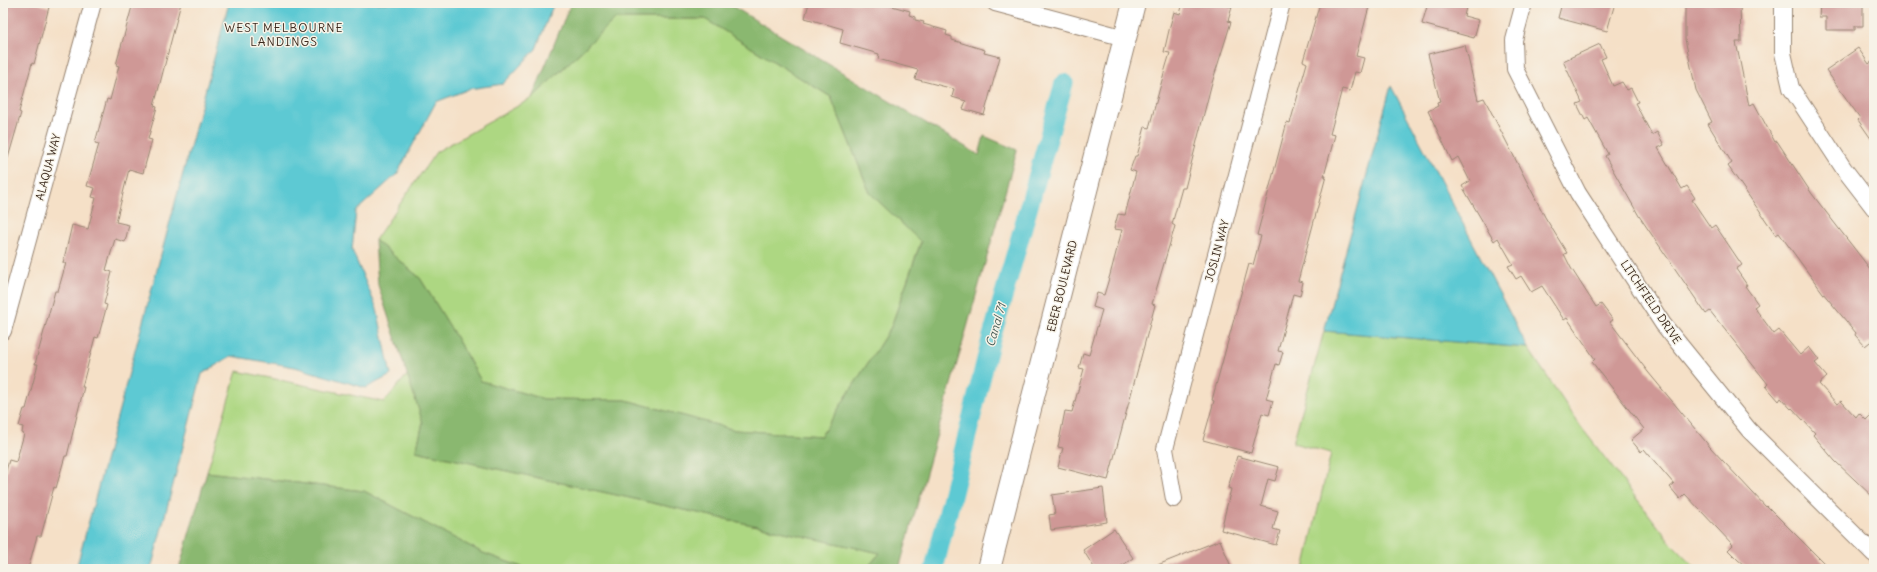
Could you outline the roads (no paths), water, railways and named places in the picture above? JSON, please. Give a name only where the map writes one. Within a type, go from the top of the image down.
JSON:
[{"type":"street","name":"ALAQUA WAY","points":[[3,331],[93,3]]},
{"type":"street","points":[[995,3],[1125,38]]},
{"type":"street","name":"EBER BOULEVARD","points":[[989,569],[1134,3]]},
{"type":"street","name":"JOSLIN WAY","points":[[1174,499],[1164,449],[1282,3]]},
{"type":"street","name":"LITCHFIELD DRIVE","points":[[1524,3],[1514,40],[1515,69],[1578,193],[1663,324],[1749,430],[1874,554]]},
{"type":"street","points":[[1783,3],[1783,53],[1791,88],[1844,168],[1874,208]]},
{"type":"water","points":[[229,3],[554,3],[536,49],[503,84],[469,89],[436,102],[397,174],[356,211],[352,250],[377,309],[391,375],[366,388],[295,367],[231,356],[202,374],[151,569],[76,569]]},
{"type":"water","points":[[1391,86],[1528,348],[1324,331]]},
{"type":"waterway","name":"Canal 71","points":[[934,569],[990,343],[1064,83]]},
{"type":"district","name":"WEST MELBOURNE LANDINGS","points":[[284,35]]}]
